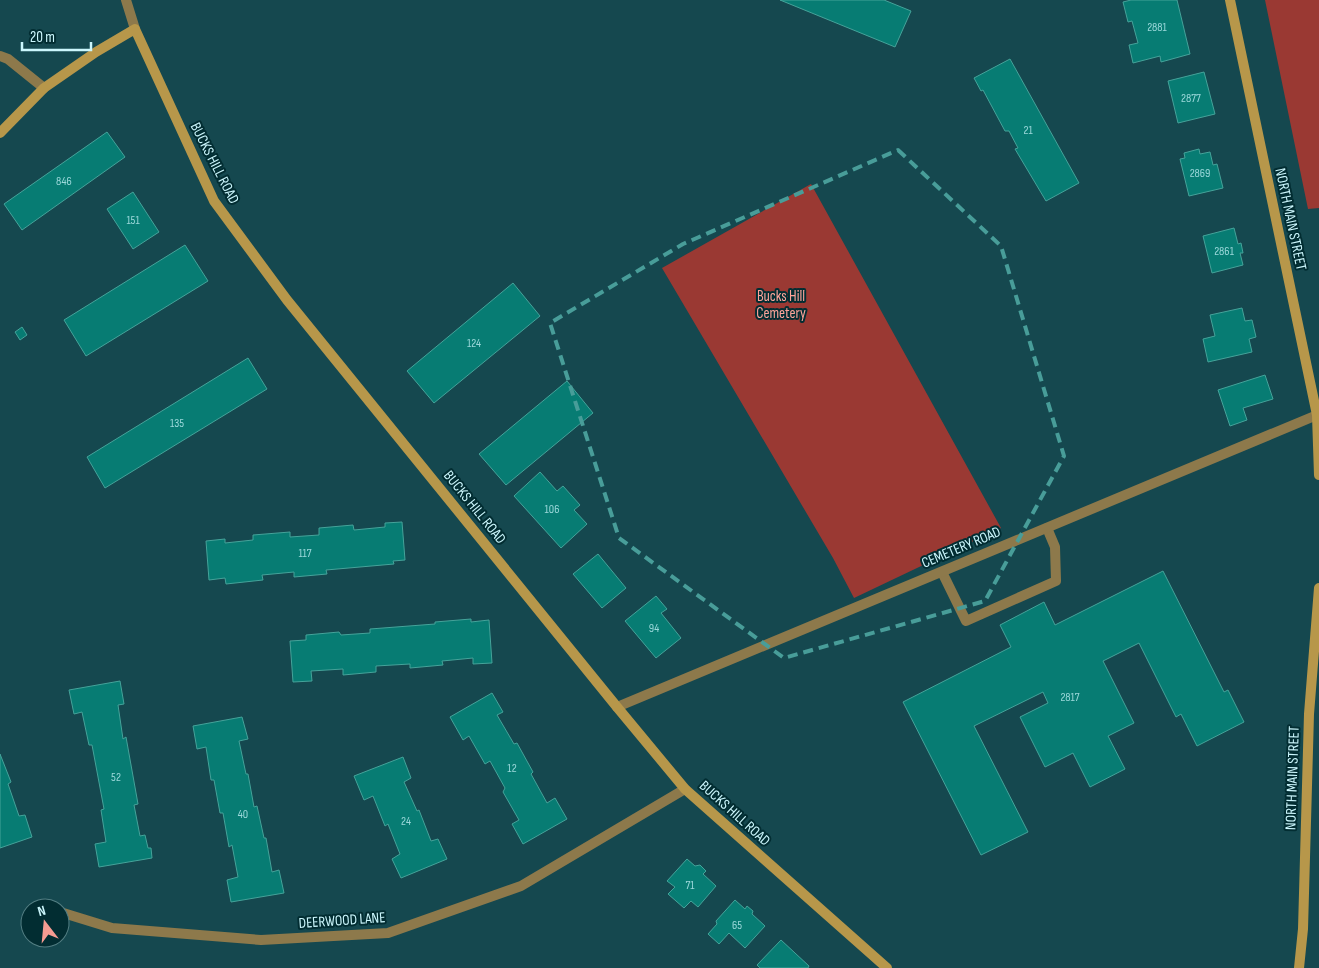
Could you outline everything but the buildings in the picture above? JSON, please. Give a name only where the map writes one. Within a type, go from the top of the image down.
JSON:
[{"type":"street","name":"BUCKS HILL ROAD","points":[[126,0],[135,29],[214,201],[287,300],[685,789],[887,968]]},
{"type":"street","name":"NORTH MAIN STREET","points":[[1230,0],[1317,415],[1319,475]]},
{"type":"street","points":[[0,133],[44,88],[96,52],[135,29]]},
{"type":"street","points":[[0,56],[8,58],[44,88]]},
{"type":"street","name":"CEMETERY ROAD","points":[[617,707],[1317,415]]},
{"type":"street","points":[[942,572],[966,621],[1056,581],[1055,547],[1047,528]]},
{"type":"street","name":"NORTH MAIN STREET","points":[[1299,968],[1303,929],[1309,714],[1319,588]]},
{"type":"street","name":"DEERWOOD LANE","points":[[70,915],[112,928],[261,940],[388,934],[521,886],[685,789]]},
{"type":"highlighted area","points":[[898,150],[1001,246],[1064,456],[985,601],[784,658],[619,538],[550,323],[683,244]]},
{"type":"green space","points":[[1265,0],[1319,0],[1319,208],[1308,209]]},
{"type":"green space","name":"Bucks Hill Cemetery","points":[[811,184],[1001,528],[854,598],[833,558],[662,268]]}]
